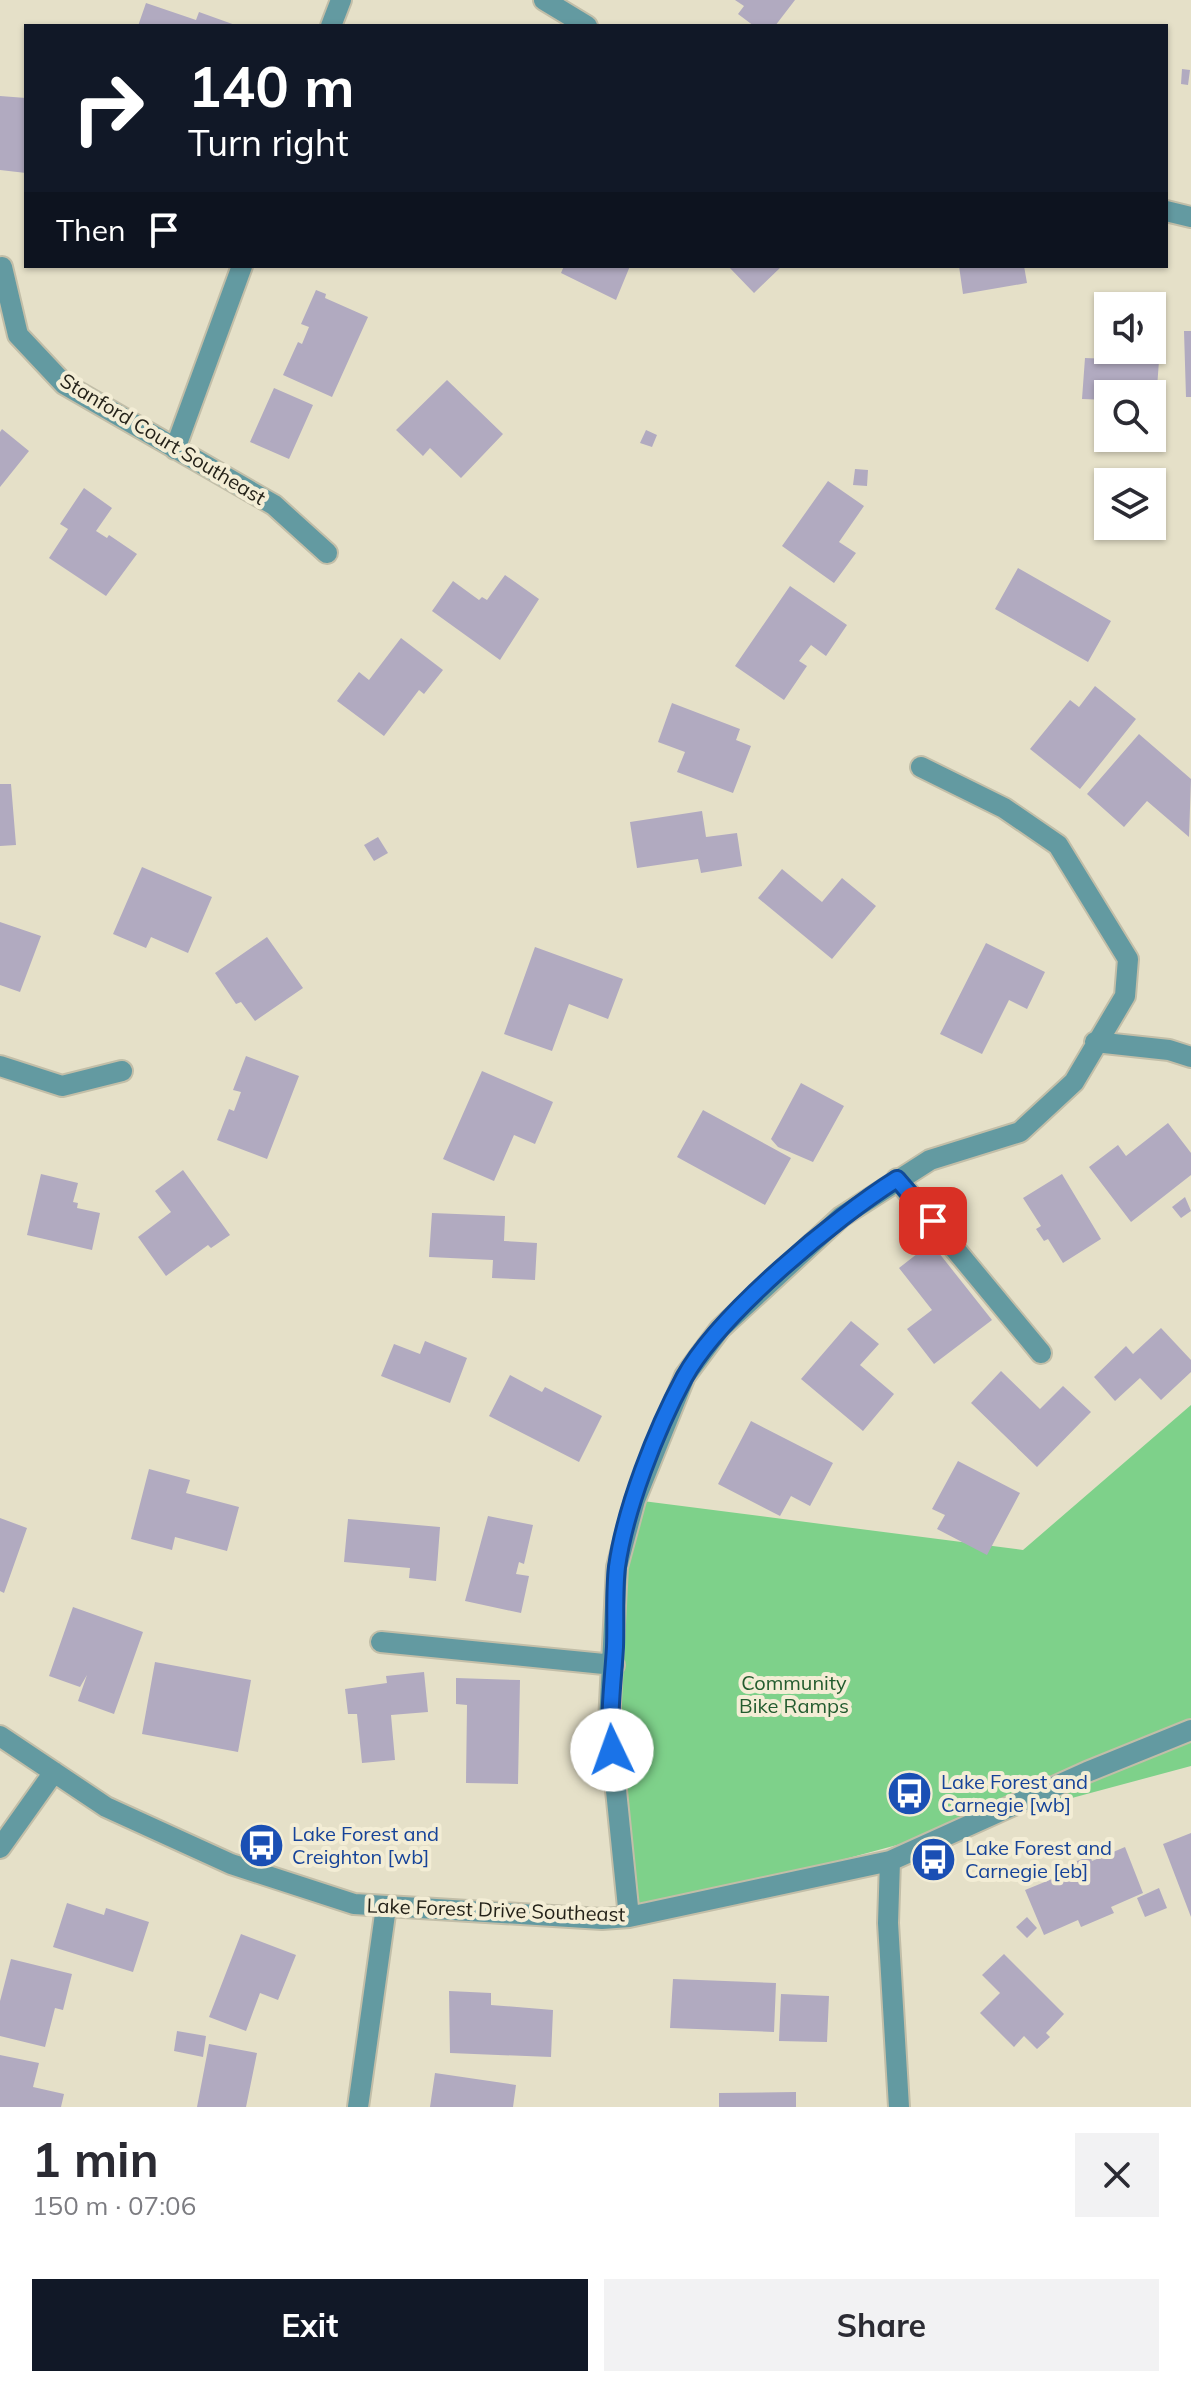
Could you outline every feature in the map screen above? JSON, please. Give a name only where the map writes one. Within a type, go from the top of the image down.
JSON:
[{"type":"street","points":[[332,24],[341,0]]},
{"type":"street","points":[[544,0],[584,24]]},
{"type":"street","points":[[1168,211],[1191,217]]},
{"type":"street","name":"Stanford Court Southeast","points":[[2,267],[18,335],[64,384],[274,505],[327,553]]},
{"type":"street","points":[[175,449],[241,268]]},
{"type":"street","points":[[629,1917],[609,1722],[617,1567],[635,1500],[685,1376],[720,1329],[841,1217],[930,1160],[1020,1132],[1074,1082],[1125,996],[1128,959],[1058,845],[1004,808],[921,767]]},
{"type":"street","points":[[1095,1042],[1169,1050],[1191,1057]]},
{"type":"street","points":[[0,1066],[62,1086],[122,1071]]},
{"type":"street","points":[[897,1179],[1041,1353]]},
{"type":"street","points":[[381,1642],[614,1665]]},
{"type":"street","name":"Lake Forest Drive Southeast","points":[[0,1736],[106,1807],[231,1864],[354,1904],[467,1913],[629,1917],[890,1861],[1087,1772],[1191,1730]]},
{"type":"street","points":[[0,1848],[54,1772]]},
{"type":"street","points":[[890,1861],[888,1923],[899,2107]]},
{"type":"street","points":[[358,2107],[386,1907]]},
{"type":"green space","name":"Community Bike Ramps","points":[[1191,1405],[1191,1766],[629,1917],[617,1567],[635,1500],[1023,1550]]},
{"type":"building","points":[[735,0],[795,0],[777,24],[751,24],[738,14],[744,6]]},
{"type":"building","points":[[146,3],[196,20],[199,12],[232,24],[139,24]]},
{"type":"building","points":[[1182,69],[1190,70],[1188,85],[1181,84]]},
{"type":"building","points":[[0,96],[24,98],[24,173],[0,170]]},
{"type":"building","points":[[563,268],[629,268],[616,300],[561,273]]},
{"type":"building","points":[[730,268],[780,268],[754,293]]},
{"type":"building","points":[[959,268],[1024,268],[1027,283],[963,294]]},
{"type":"building","points":[[316,290],[326,294],[325,298],[368,317],[332,397],[283,375],[298,342],[302,344],[309,327],[301,324]]},
{"type":"building","points":[[1184,331],[1191,331],[1191,397],[1186,397]]},
{"type":"building","points":[[1085,358],[1094,358],[1094,364],[1159,364],[1158,380],[1094,380],[1094,399],[1082,399]]},
{"type":"building","points":[[447,380],[503,434],[461,478],[430,448],[423,456],[396,430]]},
{"type":"building","points":[[274,388],[313,405],[289,459],[250,442]]},
{"type":"building","points":[[2,429],[29,451],[0,487],[0,432]]},
{"type":"building","points":[[646,430],[657,435],[652,447],[640,443]]},
{"type":"building","points":[[855,469],[868,470],[867,486],[853,485]]},
{"type":"building","points":[[828,481],[864,506],[839,542],[856,553],[834,583],[782,546]]},
{"type":"building","points":[[84,488],[112,508],[96,531],[107,538],[109,535],[137,554],[106,596],[49,558],[68,529],[60,524]]},
{"type":"building","points":[[1018,568],[1111,621],[1088,662],[995,609]]},
{"type":"building","points":[[505,575],[539,599],[500,660],[432,611],[453,581],[479,600],[482,597],[487,600]]},
{"type":"building","points":[[790,586],[847,625],[826,656],[811,645],[799,661],[807,666],[784,700],[735,666]]},
{"type":"building","points":[[401,638],[443,670],[424,694],[419,690],[384,736],[337,701],[359,672],[369,680]]},
{"type":"building","points":[[1095,686],[1136,719],[1080,789],[1030,749],[1070,700],[1079,707]]},
{"type":"building","points":[[672,703],[740,729],[736,740],[751,746],[733,793],[677,772],[685,752],[658,742]]},
{"type":"building","points":[[1139,734],[1191,779],[1189,837],[1147,801],[1124,827],[1087,794]]},
{"type":"building","points":[[0,784],[11,784],[16,845],[0,846]]},
{"type":"building","points":[[702,811],[706,837],[737,833],[742,866],[701,873],[698,859],[637,868],[630,822]]},
{"type":"building","points":[[378,837],[388,853],[374,861],[364,845]]},
{"type":"building","points":[[142,867],[212,897],[188,953],[151,937],[146,948],[113,934]]},
{"type":"building","points":[[782,869],[822,902],[842,878],[876,906],[832,959],[758,898]]},
{"type":"building","points":[[0,922],[41,936],[20,992],[0,985]]},
{"type":"building","points":[[267,937],[303,988],[255,1021],[241,1002],[236,1004],[215,973]]},
{"type":"building","points":[[986,943],[1045,972],[1027,1009],[1009,1000],[982,1054],[940,1034]]},
{"type":"building","points":[[535,947],[623,979],[608,1019],[569,1004],[552,1051],[504,1034]]},
{"type":"building","points":[[246,1056],[299,1076],[267,1159],[217,1140],[229,1109],[234,1111],[241,1092],[233,1090]]},
{"type":"building","points":[[482,1071],[553,1102],[535,1144],[514,1135],[494,1181],[443,1159]]},
{"type":"building","points":[[801,1083],[844,1106],[813,1162],[778,1147],[771,1139]]},
{"type":"building","points":[[703,1110],[791,1158],[765,1205],[677,1157]]},
{"type":"building","points":[[1168,1123],[1191,1153],[1191,1175],[1131,1222],[1089,1167],[1118,1145],[1126,1156]]},
{"type":"building","points":[[183,1170],[230,1235],[211,1248],[208,1245],[166,1276],[138,1237],[171,1212],[155,1191]]},
{"type":"building","points":[[41,1174],[78,1183],[73,1202],[78,1203],[77,1208],[100,1213],[92,1250],[27,1235]]},
{"type":"building","points":[[1062,1174],[1101,1239],[1063,1263],[1048,1239],[1044,1241],[1036,1229],[1041,1226],[1023,1198]]},
{"type":"building","points":[[1185,1197],[1191,1211],[1181,1218],[1172,1207]]},
{"type":"building","points":[[432,1213],[505,1216],[504,1241],[537,1243],[535,1280],[492,1278],[493,1260],[429,1257]]},
{"type":"building","points":[[931,1243],[992,1320],[934,1364],[907,1329],[932,1310],[899,1268]]},
{"type":"building","points":[[851,1321],[879,1344],[860,1365],[894,1394],[863,1431],[801,1379]]},
{"type":"building","points":[[1161,1328],[1191,1360],[1191,1372],[1161,1400],[1140,1378],[1115,1401],[1094,1377],[1126,1346],[1133,1354]]},
{"type":"building","points":[[425,1341],[467,1358],[450,1403],[381,1376],[394,1344],[420,1354]]},
{"type":"building","points":[[1001,1371],[1040,1409],[1063,1386],[1091,1412],[1037,1467],[971,1403]]},
{"type":"building","points":[[510,1375],[542,1392],[545,1387],[602,1416],[579,1462],[489,1416]]},
{"type":"building","points":[[751,1421],[833,1463],[810,1506],[791,1496],[780,1516],[718,1484]]},
{"type":"building","points":[[958,1461],[1020,1493],[987,1555],[937,1529],[945,1515],[932,1509]]},
{"type":"building","points":[[149,1469],[190,1480],[186,1493],[239,1507],[227,1551],[175,1537],[172,1550],[131,1539]]},
{"type":"building","points":[[488,1516],[533,1525],[524,1564],[519,1562],[516,1574],[529,1576],[521,1613],[465,1601]]},
{"type":"building","points":[[0,1518],[27,1528],[4,1593],[0,1591]]},
{"type":"building","points":[[348,1519],[440,1527],[436,1581],[409,1578],[410,1568],[344,1562]]},
{"type":"building","points":[[73,1607],[143,1632],[114,1714],[78,1701],[87,1675],[80,1687],[49,1676]]},
{"type":"building","points":[[155,1662],[251,1680],[238,1752],[142,1734]]},
{"type":"building","points":[[424,1672],[428,1712],[391,1715],[395,1760],[362,1763],[357,1714],[348,1714],[345,1689],[387,1683],[386,1676]]},
{"type":"building","points":[[456,1678],[520,1680],[518,1784],[466,1783],[467,1705],[456,1704]]},
{"type":"building","points":[[1191,1833],[1191,1917],[1163,1844]]},
{"type":"building","points":[[1125,1847],[1143,1893],[1111,1907],[1114,1913],[1081,1927],[1078,1920],[1044,1935],[1025,1890],[1057,1877],[1054,1870],[1090,1856],[1092,1861]]},
{"type":"building","points":[[1159,1888],[1167,1908],[1145,1917],[1137,1898]]},
{"type":"building","points":[[67,1903],[104,1915],[106,1908],[149,1922],[133,1972],[53,1947]]},
{"type":"building","points":[[1027,1917],[1037,1928],[1027,1938],[1016,1927]]},
{"type":"building","points":[[241,1934],[296,1955],[278,2000],[260,1993],[246,2031],[209,2017]]},
{"type":"building","points":[[1004,1954],[1064,2014],[1046,2033],[1050,2037],[1037,2049],[1024,2036],[1014,2047],[980,2013],[1000,1993],[982,1975]]},
{"type":"building","points":[[11,1959],[72,1974],[63,2010],[55,2008],[45,2047],[0,2036],[0,2001]]},
{"type":"building","points":[[673,1979],[776,1983],[774,2032],[670,2028]]},
{"type":"building","points":[[449,1991],[491,1993],[491,2005],[553,2010],[551,2057],[450,2053]]},
{"type":"building","points":[[781,1994],[829,1996],[827,2042],[779,2041]]},
{"type":"building","points":[[177,2031],[206,2036],[203,2057],[174,2051]]},
{"type":"building","points":[[209,2044],[257,2053],[246,2107],[197,2107]]},
{"type":"building","points":[[0,2055],[39,2063],[33,2087],[64,2094],[61,2107],[0,2107]]},
{"type":"building","points":[[435,2073],[516,2085],[513,2107],[430,2107]]},
{"type":"building","points":[[796,2092],[796,2107],[719,2107],[719,2093]]},
{"type":"place","name":"Lake Forest and Carnegie [wb]","points":[[910,1794]]},
{"type":"place","name":"Lake Forest and Creighton [wb]","points":[[261,1845]]},
{"type":"place","name":"Lake Forest and Carnegie [eb]","points":[[934,1860]]},
{"type":"route","points":[[612,1750],[609,1722],[617,1567],[635,1500],[685,1376],[720,1329],[841,1217],[897,1179],[933,1221]]}]
